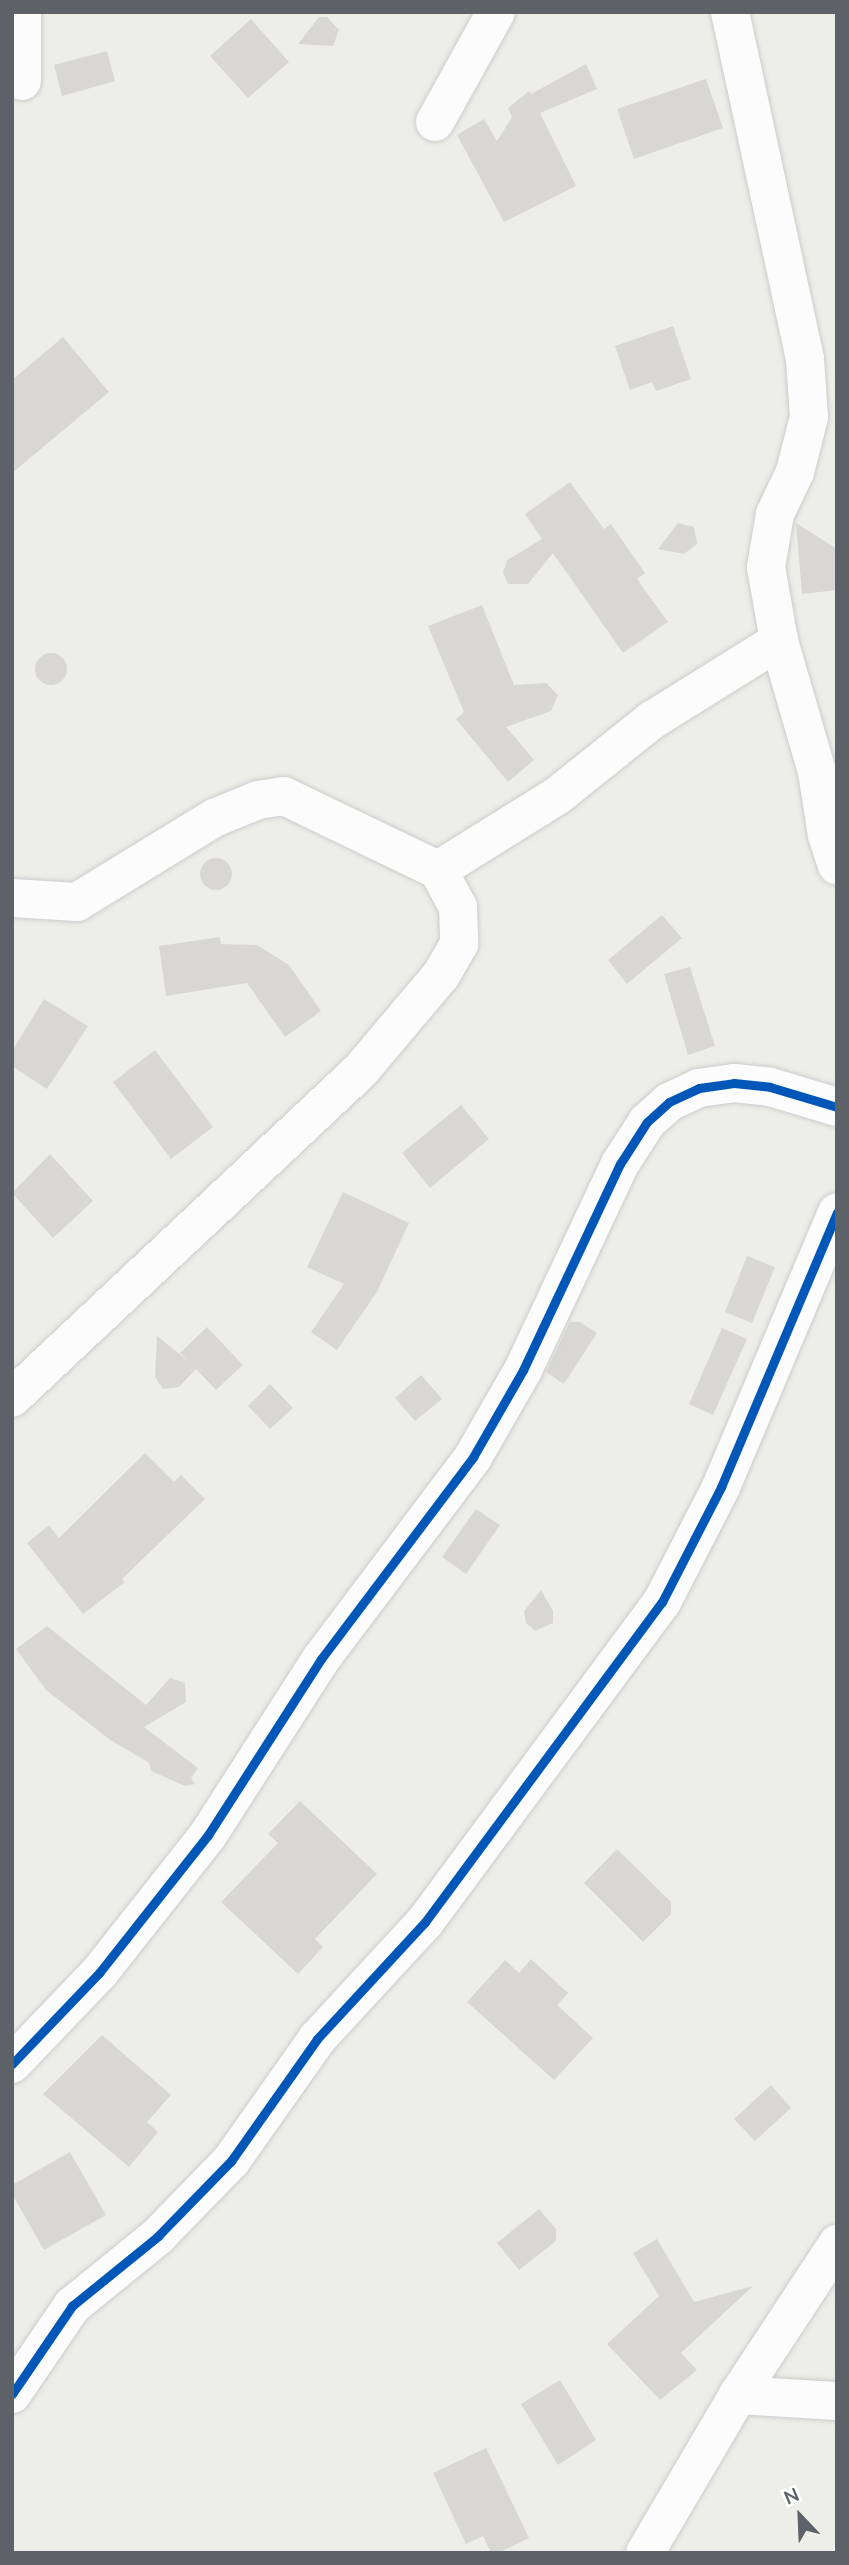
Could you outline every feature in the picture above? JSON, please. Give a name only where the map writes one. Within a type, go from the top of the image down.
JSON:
[{"type":"street","points":[[22,12],[22,81]]},
{"type":"street","points":[[435,122],[496,12]]},
{"type":"street","points":[[730,12],[805,359],[809,418],[795,471],[775,514],[766,566],[779,641],[817,772],[827,835],[837,865]]},
{"type":"street","points":[[438,870],[557,796],[652,720],[779,641]]},
{"type":"street","points":[[12,898],[76,902],[214,818],[271,796],[284,796],[438,870],[458,907],[459,944],[441,975],[361,1070],[12,1398]]},
{"type":"street","points":[[12,2064],[99,1973],[208,1835],[321,1659],[473,1457],[523,1370],[620,1164],[647,1122],[669,1102],[699,1088],[734,1083],[770,1087],[837,1107]]},
{"type":"street","points":[[12,2394],[72,2305],[158,2236],[231,2161],[317,2039],[425,1922],[662,1602],[721,1487],[837,1213]]},
{"type":"street","points":[[645,2553],[738,2395],[837,2244]]},
{"type":"street","points":[[738,2395],[837,2401]]},
{"type":"building","points":[[319,17],[327,17],[339,30],[333,46],[298,44]]},
{"type":"building","points":[[251,19],[289,62],[248,98],[210,56]]},
{"type":"building","points":[[107,51],[115,81],[62,96],[54,65]]},
{"type":"building","points":[[586,64],[597,89],[540,113],[576,186],[504,222],[457,135],[484,119],[497,141],[512,117],[508,108],[529,91],[531,94]]},
{"type":"building","points":[[706,79],[723,128],[634,159],[617,109]]},
{"type":"building","points":[[673,326],[691,379],[656,391],[652,382],[630,390],[615,346]]},
{"type":"building","points":[[63,337],[109,392],[12,473],[12,380]]},
{"type":"building","points":[[570,482],[604,529],[611,524],[645,573],[637,579],[668,622],[623,653],[553,553],[528,584],[508,584],[503,573],[507,560],[542,539],[525,514]]},
{"type":"building","points":[[678,523],[694,527],[697,544],[684,554],[658,549]]},
{"type":"building","points":[[796,523],[837,549],[837,590],[802,594]]},
{"type":"building","points":[[482,605],[514,685],[546,683],[558,695],[551,711],[506,727],[534,760],[508,782],[456,719],[464,712],[428,626]]},
{"type":"building","points":[[51,653],[62,658],[67,669],[62,680],[51,685],[40,680],[35,669],[40,658]]},
{"type":"building","points":[[216,858],[227,863],[232,874],[227,885],[216,890],[205,885],[200,874],[205,863]]},
{"type":"building","points":[[662,915],[682,938],[627,984],[608,960]]},
{"type":"building","points":[[220,937],[221,944],[257,945],[289,965],[321,1011],[285,1037],[247,983],[166,996],[159,946]]},
{"type":"building","points":[[690,967],[715,1046],[688,1055],[664,974]]},
{"type":"building","points":[[44,999],[88,1026],[47,1089],[12,1066],[12,1051]]},
{"type":"building","points":[[155,1050],[213,1127],[171,1159],[113,1082]]},
{"type":"building","points":[[461,1105],[489,1139],[430,1188],[402,1153]]},
{"type":"building","points":[[50,1154],[93,1201],[53,1238],[12,1193]]},
{"type":"building","points":[[343,1192],[409,1223],[377,1292],[337,1350],[311,1332],[344,1284],[307,1267]]},
{"type":"building","points":[[747,1256],[775,1267],[752,1323],[725,1312]]},
{"type":"building","points":[[570,1322],[580,1322],[597,1333],[564,1384],[546,1372]]},
{"type":"building","points":[[207,1327],[243,1365],[216,1390],[196,1369],[179,1387],[163,1389],[155,1377],[157,1336],[188,1361],[180,1353]]},
{"type":"building","points":[[722,1328],[747,1339],[713,1415],[689,1404]]},
{"type":"building","points":[[421,1375],[442,1399],[415,1421],[395,1398]]},
{"type":"building","points":[[270,1384],[293,1408],[270,1429],[248,1406]]},
{"type":"building","points":[[145,1453],[174,1482],[181,1475],[205,1499],[122,1579],[125,1582],[83,1614],[27,1543],[49,1525],[59,1538]]},
{"type":"building","points":[[476,1509],[500,1525],[466,1574],[442,1557]]},
{"type":"building","points":[[541,1590],[553,1611],[553,1623],[535,1631],[526,1623],[524,1611]]},
{"type":"building","points":[[47,1626],[146,1705],[170,1678],[185,1683],[186,1702],[144,1727],[198,1768],[191,1778],[195,1784],[185,1786],[151,1771],[149,1763],[109,1739],[46,1690],[16,1649]]},
{"type":"building","points":[[300,1801],[377,1874],[315,1939],[323,1947],[298,1974],[221,1902],[278,1843],[268,1834]]},
{"type":"building","points":[[617,1849],[671,1902],[671,1914],[643,1942],[584,1883]]},
{"type":"building","points":[[531,1959],[568,1993],[557,2005],[593,2038],[554,2080],[467,2002],[505,1960],[519,1973]]},
{"type":"building","points":[[102,2035],[171,2095],[147,2122],[158,2132],[129,2167],[43,2094]]},
{"type":"building","points":[[771,2085],[791,2108],[755,2141],[734,2119]]},
{"type":"building","points":[[70,2152],[106,2215],[44,2250],[12,2194],[12,2185]]},
{"type":"building","points":[[539,2209],[556,2229],[556,2241],[519,2270],[497,2243]]},
{"type":"building","points":[[657,2239],[694,2302],[753,2286],[681,2353],[697,2370],[660,2400],[607,2344],[659,2296],[633,2253]]},
{"type":"building","points":[[560,2380],[596,2440],[558,2465],[521,2404]]},
{"type":"building","points":[[486,2448],[529,2538],[498,2553],[491,2553],[483,2536],[466,2544],[433,2473]]},
{"type":"cycle path","points":[[12,2064],[99,1973],[208,1835],[321,1659],[473,1457],[523,1370],[620,1164],[647,1122],[669,1102],[699,1088],[734,1083],[770,1087],[837,1107]]},
{"type":"cycle path","points":[[12,2394],[72,2306],[158,2236],[231,2161],[317,2039],[425,1922],[662,1602],[721,1487],[837,1213]]}]
